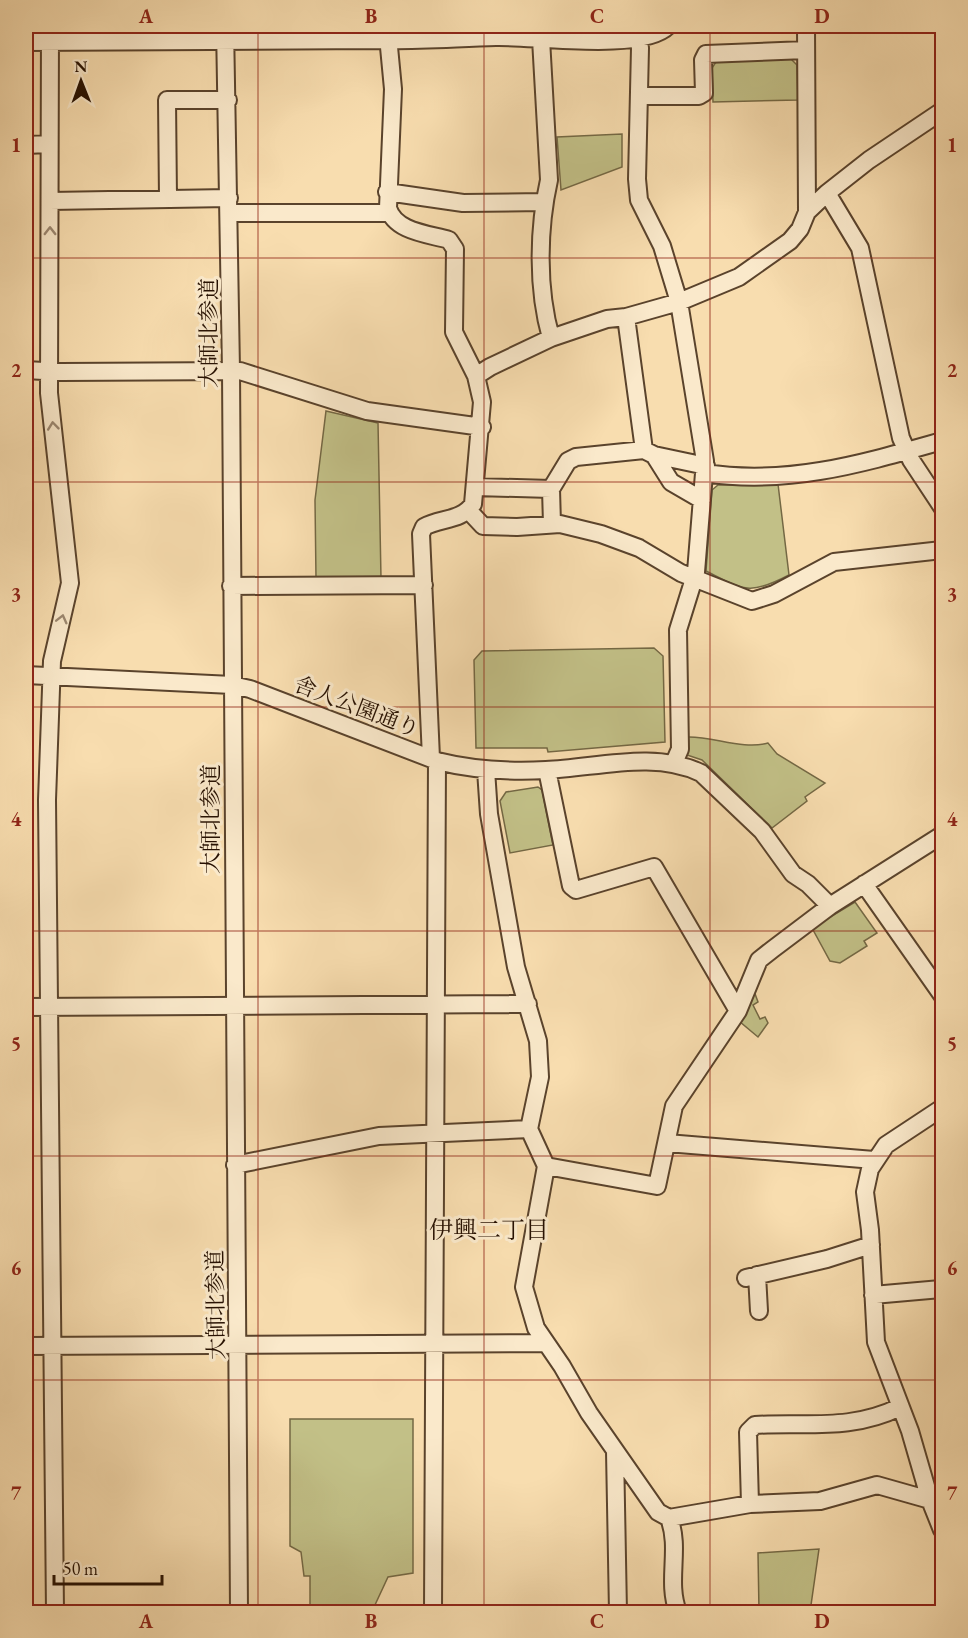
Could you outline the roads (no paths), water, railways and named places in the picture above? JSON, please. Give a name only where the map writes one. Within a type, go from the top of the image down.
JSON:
[{"type":"street","points":[[26,42],[50,33],[388,33],[397,42],[500,31],[541,39],[624,40],[637,32],[655,34],[668,26]]},
{"type":"street","points":[[476,376],[551,338],[606,319],[626,317],[679,302],[739,277],[790,241],[800,229],[807,212],[806,26]]},
{"type":"street","points":[[637,32],[639,200],[662,246],[679,302],[706,469],[694,577],[678,630],[680,750],[674,763],[701,773],[762,831],[793,874],[808,884],[830,906]]},
{"type":"street","points":[[50,33],[49,393],[70,583],[50,676],[47,800],[55,1612]]},
{"type":"street","name":"大師北参道","points":[[225,33],[228,100],[231,370],[239,1612]]},
{"type":"street","points":[[388,33],[393,89],[387,192],[389,213]]},
{"type":"street","points":[[541,39],[549,180],[544,202],[541,259],[547,322],[551,338]]},
{"type":"street","points":[[639,96],[699,96],[704,93],[703,60],[706,54],[806,50]]},
{"type":"street","points":[[168,199],[167,100],[228,100]]},
{"type":"street","points":[[807,212],[869,160],[942,111]]},
{"type":"street","points":[[26,145],[50,144]]},
{"type":"street","points":[[387,192],[463,203],[544,202]]},
{"type":"street","points":[[827,193],[860,248],[906,452],[942,507]]},
{"type":"street","points":[[50,201],[168,199],[229,205],[389,213],[404,227],[449,240],[455,249],[454,332],[476,376],[482,402],[482,427],[472,504],[468,511],[424,527],[421,534],[434,760],[436,1005],[434,1612]]},
{"type":"street","points":[[626,317],[649,453],[671,482],[702,500]]},
{"type":"street","points":[[26,370],[231,370],[367,411],[482,427]]},
{"type":"street","points":[[552,524],[551,489],[568,461],[576,457],[649,453],[706,469],[783,477],[846,468],[942,441]]},
{"type":"street","points":[[475,487],[551,489]]},
{"type":"street","points":[[468,511],[483,526],[517,527],[552,524],[601,534],[639,548],[681,573],[752,601],[774,594],[834,562],[942,550]]},
{"type":"street","points":[[231,586],[424,585]]},
{"type":"street","name":"舎人公園通り","points":[[26,675],[232,685],[250,689],[434,760],[486,770],[547,770],[632,763],[674,763]]},
{"type":"street","points":[[486,770],[489,814],[516,967],[538,1041],[540,1077],[528,1130],[546,1166],[524,1287],[542,1343],[648,1501],[669,1518],[676,1545],[672,1589],[678,1612]]},
{"type":"street","points":[[547,770],[571,886],[576,890],[654,867],[738,1011]]},
{"type":"street","points":[[546,1166],[657,1186],[674,1106],[738,1011],[759,960],[830,906],[942,835]]},
{"type":"street","points":[[864,884],[942,995]]},
{"type":"street","points":[[26,1007],[528,1004]]},
{"type":"street","points":[[942,1108],[886,1145],[874,1160],[866,1181],[865,1192],[871,1245],[876,1342],[910,1431],[930,1500],[942,1530]]},
{"type":"street","points":[[235,1165],[379,1136],[528,1130]]},
{"type":"street","points":[[667,1143],[874,1160]]},
{"type":"street","points":[[759,1311],[752,1277],[827,1259],[871,1245]]},
{"type":"street","points":[[873,1295],[941,1288]]},
{"type":"street","points":[[26,1346],[434,1346],[542,1343]]},
{"type":"street","points":[[750,1504],[748,1432],[755,1425],[799,1422],[847,1425],[877,1419],[900,1407]]},
{"type":"street","points":[[615,1451],[618,1612]]},
{"type":"street","points":[[669,1518],[750,1504],[820,1501],[877,1485],[930,1500]]},
{"type":"district","name":"伊興二丁目","points":[[489,1230]]}]
